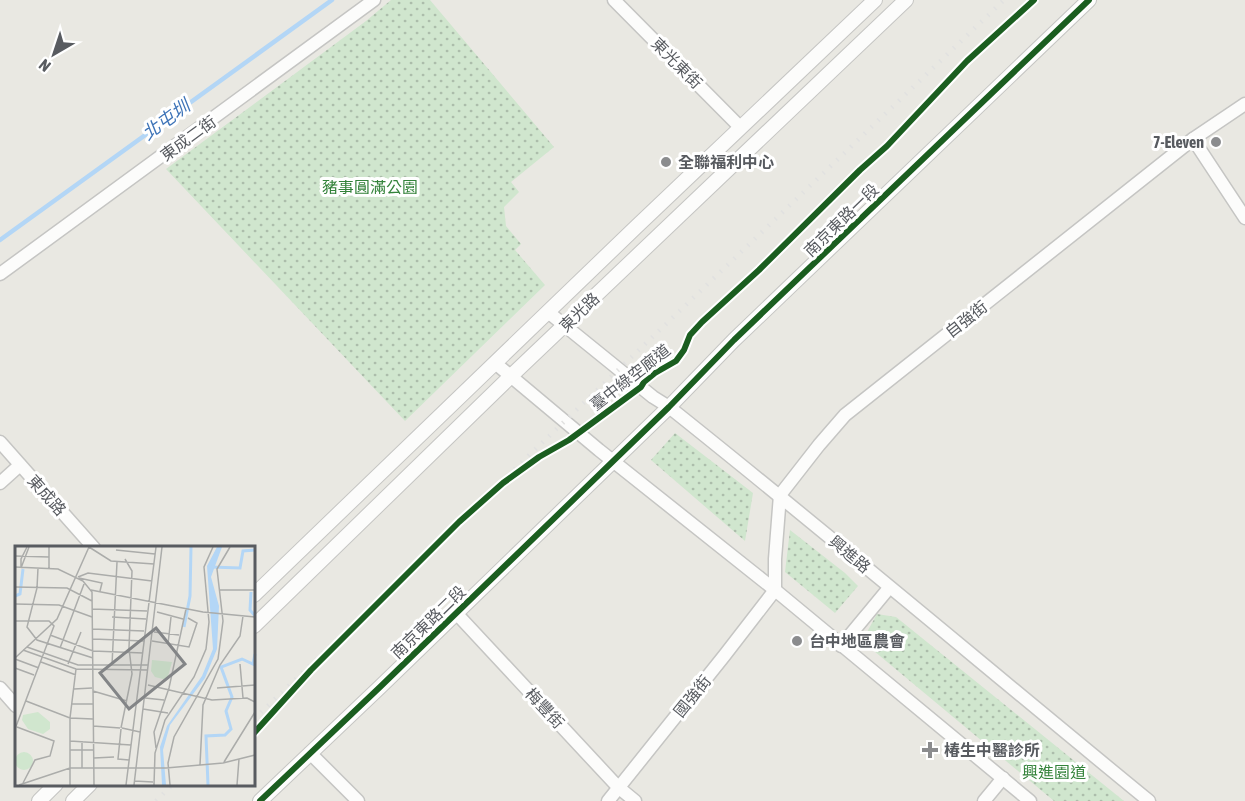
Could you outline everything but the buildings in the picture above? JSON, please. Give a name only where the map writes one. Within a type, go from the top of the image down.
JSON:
[{"type":"street","name":"東成二街","points":[[0,274],[374,0]]},
{"type":"street","name":"東光東街","points":[[614,0],[740,127]]},
{"type":"street","name":"東光路","points":[[255,594],[875,0]]},
{"type":"street","name":"東光路","points":[[255,625],[511,376],[906,0]]},
{"type":"street","name":"南京東路一段","points":[[612,461],[734,340],[1089,0]]},
{"type":"street","name":"自強街","points":[[780,495],[845,415],[1193,139],[1245,104]]},
{"type":"street","points":[[1193,139],[1245,218]]},
{"type":"street","name":"興進路","points":[[548,312],[780,495],[889,588],[1149,801]]},
{"type":"street","points":[[495,363],[1030,801]]},
{"type":"street","name":"東成路","points":[[0,442],[92,546]]},
{"type":"street","name":"南京東路二段","points":[[260,801],[612,461]]},
{"type":"street","points":[[0,483],[20,465]]},
{"type":"street","points":[[775,590],[780,495]]},
{"type":"street","points":[[841,646],[889,588]]},
{"type":"street","name":"國強街","points":[[608,801],[775,590]]},
{"type":"street","name":"梅豐街","points":[[456,613],[618,788],[635,801]]},
{"type":"street","points":[[0,688],[15,705]]},
{"type":"street","points":[[310,753],[358,801]]},
{"type":"street","points":[[984,801],[1003,778]]},
{"type":"street","points":[[39,801],[54,786]]},
{"type":"street","points":[[73,801],[88,786]]},
{"type":"green space","name":"豬事圓滿公園","points":[[391,0],[430,0],[554,147],[511,182],[519,192],[504,207],[506,226],[521,244],[515,250],[545,285],[405,421],[166,169]]},
{"type":"green space","points":[[675,433],[753,493],[745,541],[651,460]]},
{"type":"green space","points":[[790,530],[858,586],[835,613],[785,572]]},
{"type":"green space","name":"興進園道","points":[[877,614],[896,617],[1124,801],[1054,801],[862,641]]},
{"type":"waterway","name":"北屯圳","points":[[0,240],[332,0]]},
{"type":"railway","points":[[255,718],[1004,0]]},
{"type":"railway","points":[[156,801],[171,786]]},
{"type":"cycle path","name":"臺中綠空廊道","points":[[255,732],[311,670],[459,522],[503,483],[539,457],[569,440],[641,387],[655,373],[676,361],[684,350],[690,335],[702,322],[887,146],[967,61],[1034,0]]},
{"type":"cycle path","points":[[260,801],[669,407],[734,340],[1089,0]]},
{"type":"place","name":"7-Eleven","points":[[1216,142]]},
{"type":"place","name":"全聯福利中心","points":[[666,162]]},
{"type":"place","name":"台中地區農會","points":[[797,641]]},
{"type":"place","name":"椿生中醫診所","points":[[930,750]]}]
